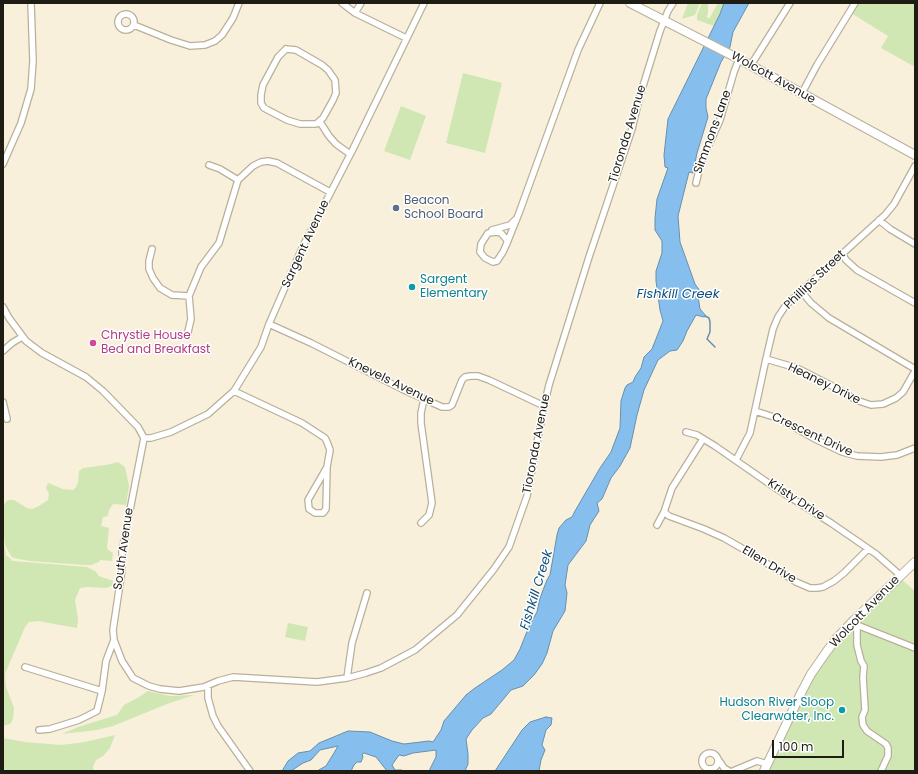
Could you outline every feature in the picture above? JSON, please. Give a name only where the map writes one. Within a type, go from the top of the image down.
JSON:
[{"type":"main road","name":"Wolcott Avenue","points":[[630,3],[738,58],[915,155]]},
{"type":"main road","name":"Wolcott Avenue","points":[[766,768],[811,674],[836,639],[856,623],[900,575],[915,562]]},
{"type":"street","points":[[3,164],[30,98],[33,56],[31,3]]},
{"type":"street","points":[[134,25],[190,46],[204,45],[215,41],[222,35],[230,23],[239,3]]},
{"type":"street","points":[[342,3],[355,13],[406,38]]},
{"type":"street","points":[[355,13],[361,3]]},
{"type":"street","name":"Sargent Avenue","points":[[144,438],[151,438],[171,432],[208,414],[234,390],[261,347],[269,324],[303,246],[424,3]]},
{"type":"street","points":[[517,219],[510,225],[492,230],[488,233],[481,244],[480,249],[482,256],[489,261],[497,261],[507,243],[517,219],[578,50],[600,3]]},
{"type":"street","name":"Tioronda Avenue","points":[[208,686],[218,681],[233,677],[317,682],[347,678],[381,668],[415,650],[458,615],[509,547],[527,496],[544,406],[589,256],[632,129],[639,98],[673,3]]},
{"type":"street","points":[[751,65],[790,3]]},
{"type":"street","points":[[802,94],[817,65],[855,3]]},
{"type":"street","points":[[286,49],[296,50],[322,65],[328,70],[335,80],[336,93],[320,122],[309,125],[287,120],[264,108],[261,103],[263,85],[278,57],[286,49]]},
{"type":"street","name":"Simmons Lane","points":[[696,183],[701,162],[720,120],[738,58]]},
{"type":"street","points":[[320,122],[336,144],[350,154]]},
{"type":"street","points":[[187,336],[191,319],[189,296],[201,267],[219,243],[238,180],[253,166],[261,162],[268,161],[277,163],[330,192]]},
{"type":"street","points":[[209,165],[238,180]]},
{"type":"street","name":"Phillips Street","points":[[736,460],[750,433],[773,329],[778,317],[786,305],[885,215],[894,204],[915,166]]},
{"type":"street","points":[[879,220],[890,230],[915,244]]},
{"type":"street","points":[[488,233],[501,233],[507,240],[507,243]]},
{"type":"street","points":[[152,250],[149,261],[150,269],[153,278],[160,288],[172,295],[189,296]]},
{"type":"street","points":[[842,254],[857,270],[915,303]]},
{"type":"street","points":[[801,291],[811,303],[829,318],[915,370]]},
{"type":"street","points":[[3,307],[22,336],[36,350],[86,377],[103,391],[138,427],[144,438]]},
{"type":"street","name":"Knevels Avenue","points":[[269,324],[442,406],[449,407],[452,405],[462,380],[466,377],[478,376],[544,406]]},
{"type":"street","points":[[3,351],[22,336]]},
{"type":"street","name":"Heaney Drive","points":[[766,359],[797,368],[856,400],[871,405],[883,404],[896,398],[903,392],[915,370]]},
{"type":"street","points":[[234,390],[302,423],[324,438],[327,442],[330,450],[327,467],[326,509],[323,513],[314,513],[309,509],[308,500],[327,467]]},
{"type":"street","points":[[421,523],[429,516],[432,502],[421,423],[424,398]]},
{"type":"street","points":[[3,402],[8,419]]},
{"type":"street","name":"Crescent Drive","points":[[755,412],[780,419],[817,440],[842,452],[857,456],[881,458],[896,455],[915,448]]},
{"type":"street","name":"Kristy Drive","points":[[686,432],[697,435],[736,460],[876,554],[900,575]]},
{"type":"street","name":"South Avenue","points":[[144,438],[122,551],[122,570],[114,624],[114,640],[122,661],[130,675],[136,680],[149,686],[179,691],[208,686]]},
{"type":"street","points":[[657,525],[664,512],[672,488],[703,439]]},
{"type":"street","name":"Ellen Drive","points":[[664,512],[669,516],[724,538],[796,582],[810,588],[823,587],[834,581],[868,549]]},
{"type":"street","points":[[347,678],[352,643],[368,593]]},
{"type":"street","points":[[881,771],[888,756],[888,748],[886,744],[867,731],[863,724],[862,717],[865,710],[863,678],[864,666],[861,661],[857,645],[856,623],[915,648]]},
{"type":"street","points":[[39,730],[69,724],[95,712],[99,704],[102,691],[106,661],[114,640]]},
{"type":"street","points":[[25,667],[102,691]]},
{"type":"street","points":[[208,686],[208,698],[216,721],[250,771]]},
{"type":"street","points":[[718,759],[724,768],[729,771]]},
{"type":"street","points":[[732,771],[758,761],[766,768]]},
{"type":"green space","points":[[688,3],[700,3],[695,15],[682,19]]},
{"type":"green space","points":[[702,3],[708,3],[707,17],[709,19],[718,3],[724,3],[714,26],[697,20],[697,15]]},
{"type":"green space","points":[[858,3],[915,3],[915,67],[881,48],[888,36],[851,13]]},
{"type":"green space","points":[[463,73],[502,83],[485,153],[446,143]]},
{"type":"green space","points":[[401,106],[426,116],[410,160],[384,151]]},
{"type":"green space","points":[[118,462],[125,467],[129,486],[126,505],[113,504],[109,510],[108,516],[103,517],[101,526],[109,528],[107,547],[108,550],[113,553],[112,561],[100,560],[99,562],[91,565],[84,565],[30,561],[11,556],[5,545],[4,536],[3,507],[8,500],[14,500],[27,508],[32,509],[48,500],[49,494],[46,488],[48,483],[63,489],[73,490],[78,482],[79,471],[83,468]]},
{"type":"green space","points":[[3,539],[6,555],[13,561],[87,567],[95,571],[99,576],[113,581],[113,585],[107,588],[80,588],[75,600],[78,619],[77,628],[38,621],[29,622],[25,627],[5,674],[6,687],[14,708],[13,719],[10,724],[3,726]]},
{"type":"green space","points":[[901,579],[915,591],[915,771],[768,771],[823,658],[840,638]]},
{"type":"green space","points":[[288,623],[308,627],[305,641],[285,637]]},
{"type":"green space","points":[[148,691],[170,696],[194,695],[167,704],[113,726],[97,730],[62,734],[78,727],[117,715],[124,705]]},
{"type":"green space","points":[[115,735],[110,748],[103,756],[96,760],[93,767],[94,771],[3,771],[3,738],[25,742],[61,745],[85,742]]},
{"type":"water","name":"Fishkill Creek","points":[[724,3],[749,3],[733,32],[730,47],[721,62],[706,99],[708,117],[697,153],[693,173],[689,172],[678,216],[680,242],[695,284],[700,291],[698,296],[700,309],[706,316],[696,315],[677,350],[670,351],[658,360],[644,390],[630,448],[611,478],[602,499],[597,503],[599,511],[590,525],[586,541],[568,565],[565,585],[567,593],[565,611],[553,631],[547,653],[542,664],[523,686],[511,690],[491,714],[483,718],[472,730],[466,739],[468,764],[465,771],[429,771],[436,757],[436,750],[413,753],[404,756],[399,755],[392,765],[395,770],[403,771],[387,771],[376,757],[364,753],[362,754],[363,757],[361,762],[357,762],[351,771],[317,771],[326,766],[338,746],[320,750],[311,760],[303,763],[291,771],[282,771],[288,761],[298,753],[310,751],[319,743],[348,731],[370,732],[404,744],[429,741],[433,742],[441,730],[444,721],[466,695],[514,660],[537,612],[540,598],[550,575],[559,528],[566,520],[572,517],[600,468],[611,452],[620,428],[621,401],[625,388],[633,382],[641,368],[644,357],[652,349],[663,321],[656,281],[656,271],[662,253],[662,241],[655,230],[655,218],[657,199],[668,168],[665,167],[664,155],[668,119]]},
{"type":"water","points":[[546,717],[552,718],[551,725],[546,730],[542,745],[545,750],[539,771],[495,771],[522,730],[530,722]]},
{"type":"waterway","points":[[705,316],[709,318],[710,322],[710,332],[707,339],[715,347]]},
{"type":"place","name":"Beacon School Board","points":[[396,208]]},
{"type":"place","name":"Sargent Elementary","points":[[412,287]]},
{"type":"place","name":"Chrystie House Bed and Breakfast","points":[[93,343]]},
{"type":"place","name":"Hudson River Sloop Clearwater, Inc.","points":[[842,710]]}]
